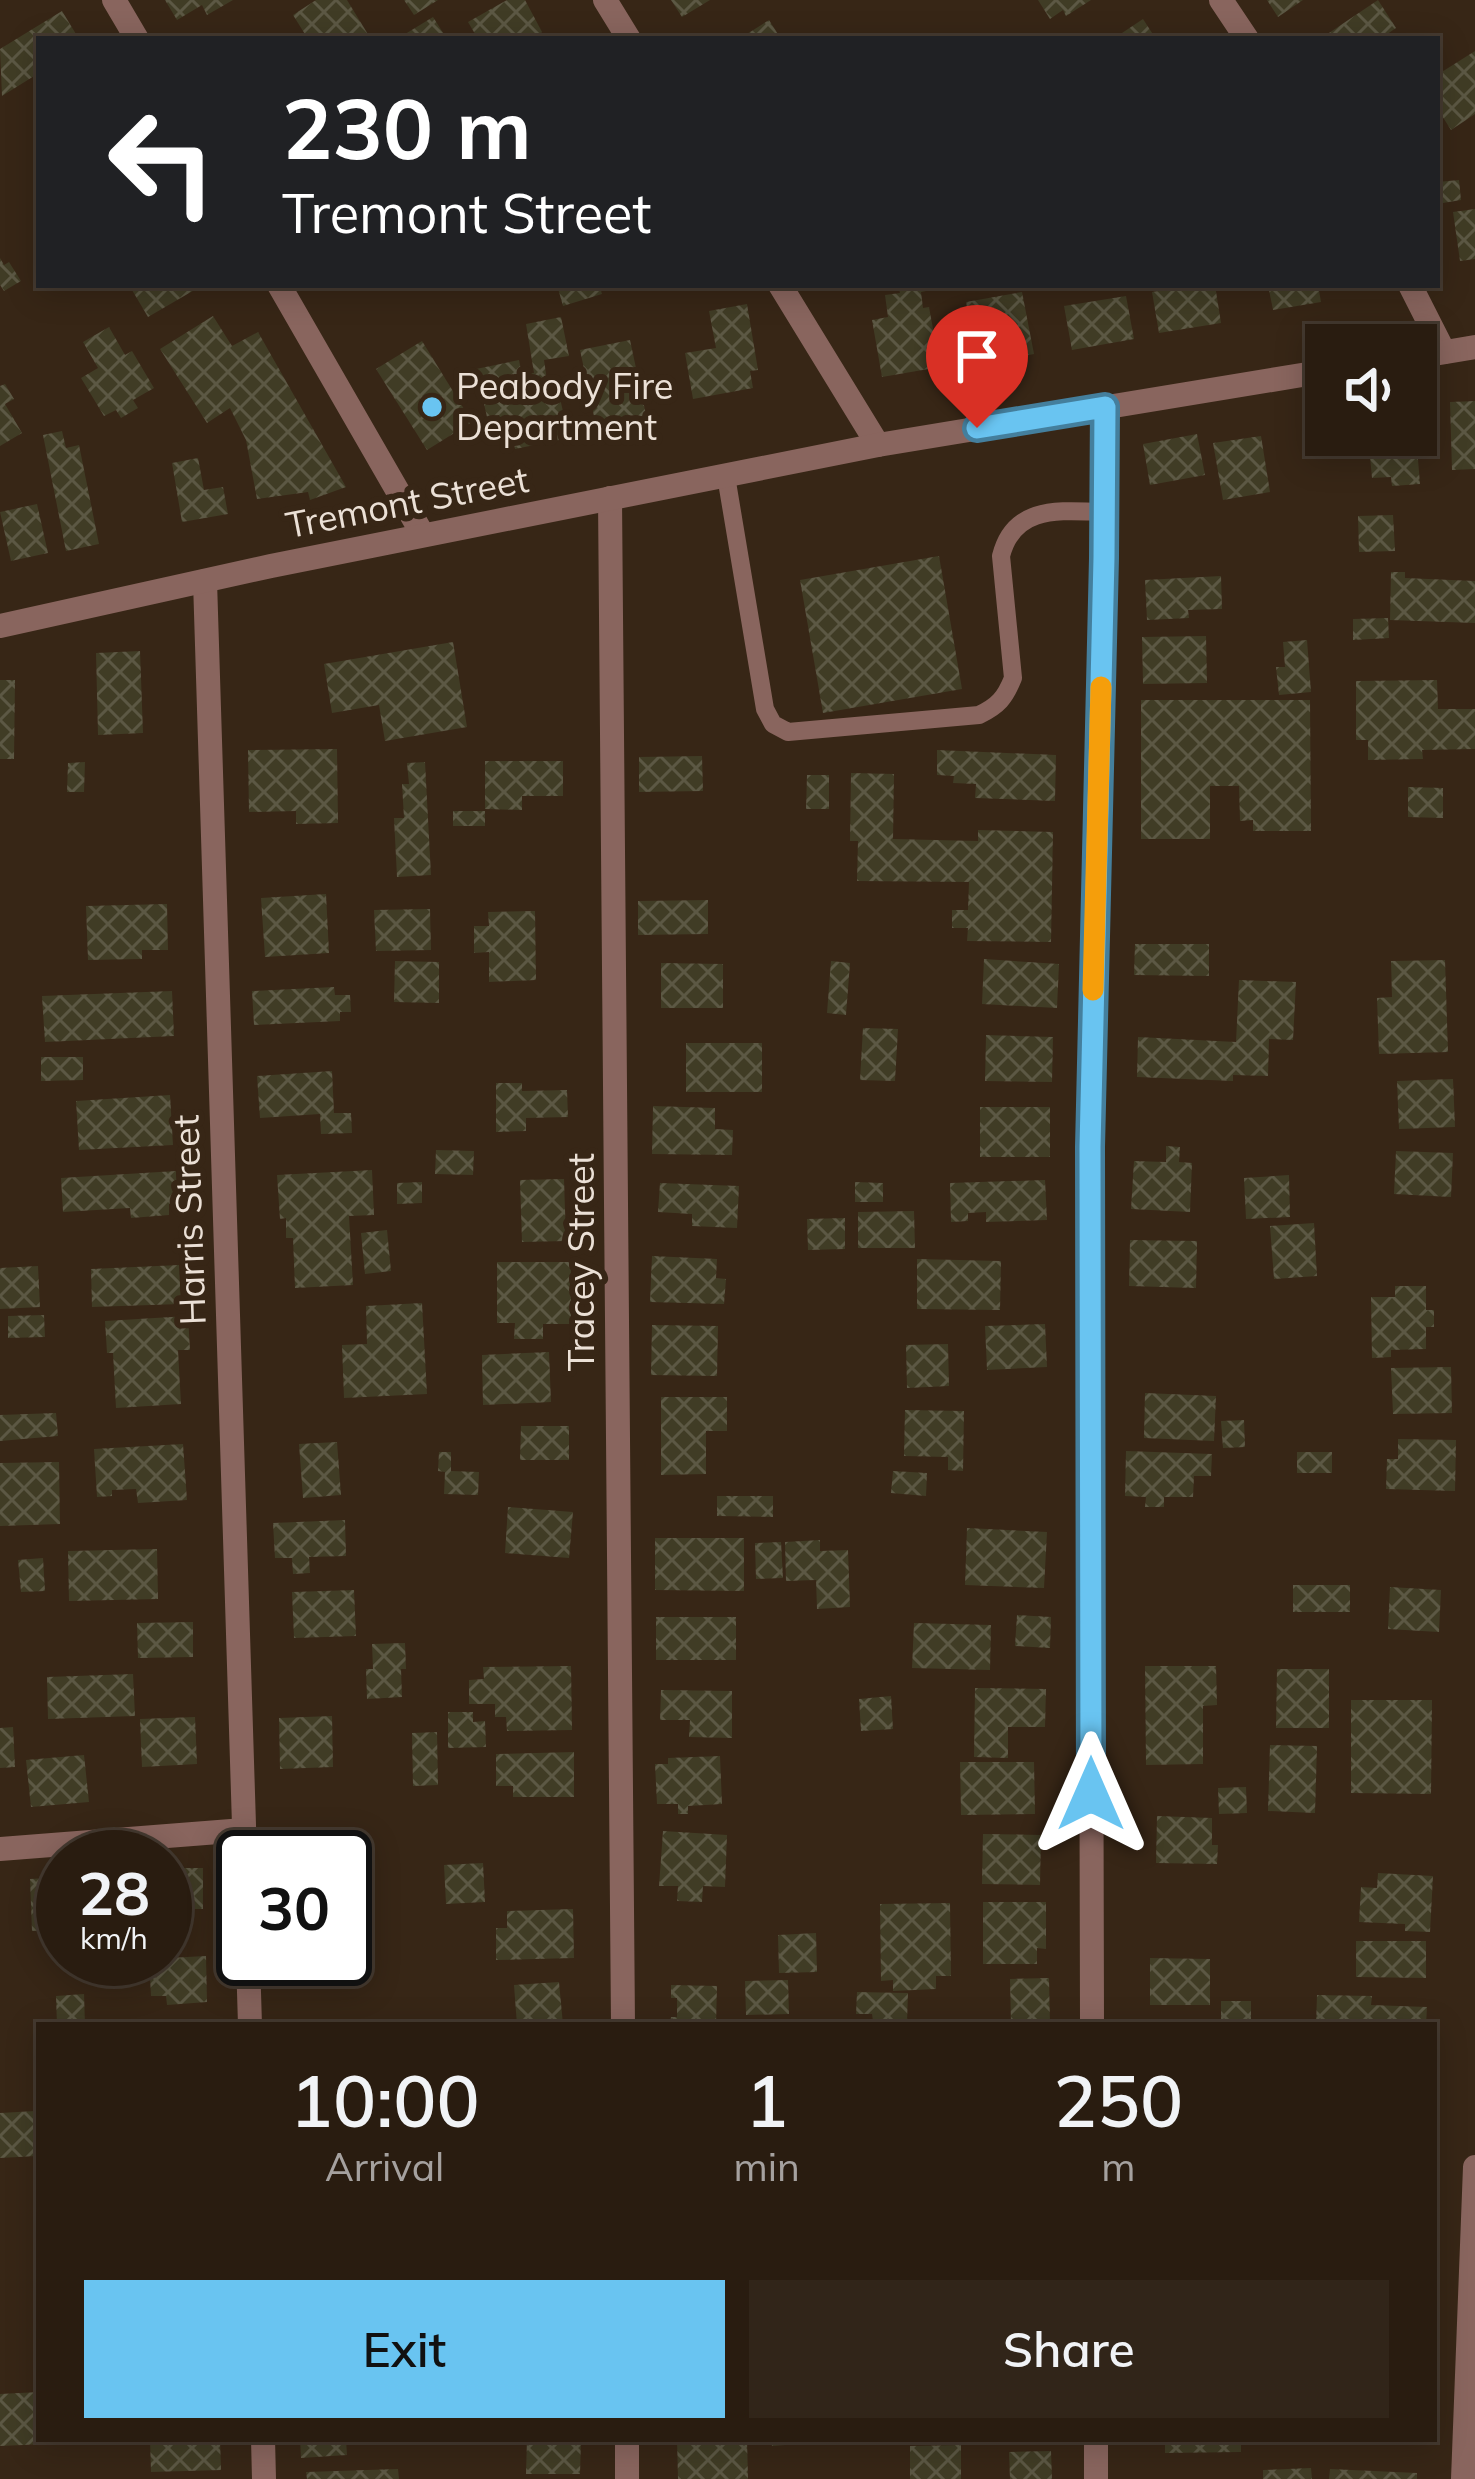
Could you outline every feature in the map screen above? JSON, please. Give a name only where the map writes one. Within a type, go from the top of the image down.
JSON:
[{"type":"street","points":[[114,0],[134,36]]},
{"type":"street","points":[[604,0],[626,36]]},
{"type":"street","points":[[1221,0],[1244,36]]},
{"type":"street","points":[[281,288],[423,535]]},
{"type":"street","points":[[782,288],[878,445]]},
{"type":"street","points":[[1412,288],[1444,352]]},
{"type":"street","points":[[1437,353],[1475,347]]},
{"type":"street","name":"Tremont Street","points":[[0,626],[423,535],[878,445],[1305,374]]},
{"type":"street","points":[[1092,2022],[1090,1147],[1105,407]]},
{"type":"street","name":"Tracey Street","points":[[610,498],[623,2022]]},
{"type":"street","name":"Harris Street","points":[[205,580],[244,1830]]},
{"type":"street","points":[[0,1849],[216,1832]]},
{"type":"street","points":[[249,1986],[250,2022]]},
{"type":"street","points":[[1463,2479],[1475,2168]]},
{"type":"street","points":[[263,2442],[264,2479]]},
{"type":"street","points":[[627,2442],[627,2479]]},
{"type":"street","points":[[1096,2442],[1096,2479]]},
{"type":"lane","points":[[726,476],[766,709],[773,724],[788,732],[979,715],[994,708],[1006,697],[1013,678],[1001,556],[1006,538],[1020,523],[1043,513],[1105,512]]},
{"type":"building","points":[[165,0],[233,0],[207,15],[202,5],[177,20]]},
{"type":"building","points":[[316,0],[347,0],[369,36],[306,36],[293,15]]},
{"type":"building","points":[[404,0],[438,0],[414,15]]},
{"type":"building","points":[[507,0],[525,0],[542,32],[476,36],[468,22]]},
{"type":"building","points":[[671,0],[710,0],[682,17]]},
{"type":"building","points":[[1038,0],[1091,0],[1066,16],[1063,10],[1050,19]]},
{"type":"building","points":[[1267,0],[1303,0],[1278,17]]},
{"type":"building","points":[[1378,0],[1396,28],[1384,36],[1324,36]]},
{"type":"building","points":[[62,11],[77,36],[36,36],[36,75],[2,96],[0,49]]},
{"type":"building","points":[[433,17],[445,36],[402,36]]},
{"type":"building","points":[[1143,19],[1154,36],[1118,36]]},
{"type":"building","points":[[769,20],[779,36],[744,36]]},
{"type":"building","points":[[1475,51],[1475,114],[1451,130],[1440,113],[1440,73]]},
{"type":"building","points":[[1459,180],[1461,200],[1440,204],[1440,182]]},
{"type":"building","points":[[1475,209],[1475,259],[1460,261],[1453,212]]},
{"type":"building","points":[[0,258],[4,265],[9,262],[21,281],[4,291],[0,285]]},
{"type":"building","points":[[131,288],[198,288],[148,317]]},
{"type":"building","points":[[558,288],[600,288],[602,294],[563,306]]},
{"type":"building","points":[[899,288],[936,288],[921,292],[923,308],[929,307],[940,367],[882,377],[872,320],[888,317],[885,295],[900,293]]},
{"type":"building","points":[[1215,288],[1221,323],[1159,333],[1152,292]]},
{"type":"building","points":[[1269,288],[1319,288],[1321,302],[1273,310]]},
{"type":"building","points":[[1022,292],[1034,354],[978,365],[966,302]]},
{"type":"building","points":[[1126,296],[1134,339],[1072,350],[1064,306]]},
{"type":"building","points":[[747,304],[758,370],[750,371],[753,388],[693,399],[685,353],[716,348],[709,311]]},
{"type":"building","points":[[213,316],[232,346],[258,332],[346,487],[310,500],[308,492],[257,499],[246,440],[230,408],[207,423],[160,349]]},
{"type":"building","points":[[561,317],[569,356],[544,360],[548,387],[557,385],[569,438],[515,449],[511,429],[502,431],[499,415],[487,417],[476,369],[519,360],[522,375],[534,373],[526,324]]},
{"type":"building","points":[[109,327],[125,355],[132,351],[154,388],[133,400],[138,408],[121,418],[116,410],[104,416],[81,378],[98,368],[83,342]]},
{"type":"building","points":[[630,340],[649,429],[599,440],[580,350]]},
{"type":"building","points":[[422,341],[472,422],[427,450],[376,369]]},
{"type":"building","points":[[5,384],[14,399],[5,404],[22,433],[0,446],[0,386]]},
{"type":"building","points":[[1475,401],[1475,469],[1452,470],[1450,402]]},
{"type":"building","points":[[62,431],[66,448],[79,445],[99,544],[66,551],[43,435]]},
{"type":"building","points":[[1197,434],[1205,475],[1150,485],[1143,444]]},
{"type":"building","points":[[1261,436],[1270,492],[1223,500],[1213,443]]},
{"type":"building","points":[[1370,456],[1418,456],[1420,484],[1392,486],[1391,477],[1372,478]]},
{"type":"building","points":[[198,458],[204,490],[223,487],[228,514],[182,522],[172,463]]},
{"type":"building","points":[[37,504],[48,553],[11,561],[0,512]]},
{"type":"building","points":[[1393,515],[1395,551],[1359,552],[1358,516]]},
{"type":"building","points":[[939,556],[962,689],[823,713],[800,580]]},
{"type":"building","points":[[1391,572],[1405,572],[1405,578],[1475,581],[1475,623],[1390,620]]},
{"type":"building","points":[[1221,576],[1222,609],[1188,610],[1189,618],[1147,620],[1145,580]]},
{"type":"building","points":[[1388,618],[1389,638],[1353,640],[1353,619]]},
{"type":"building","points":[[1206,636],[1207,683],[1143,684],[1142,637]]},
{"type":"building","points":[[1307,640],[1311,692],[1279,695],[1276,667],[1285,667],[1283,642]]},
{"type":"building","points":[[453,642],[467,727],[385,741],[379,705],[332,713],[324,664]]},
{"type":"building","points":[[140,651],[143,733],[98,735],[96,653]]},
{"type":"building","points":[[0,680],[15,680],[14,759],[0,759]]},
{"type":"building","points":[[1437,680],[1438,709],[1475,709],[1475,749],[1422,750],[1423,759],[1368,760],[1368,740],[1356,740],[1356,681]]},
{"type":"building","points":[[1141,700],[1310,700],[1311,831],[1253,831],[1253,820],[1240,821],[1239,786],[1210,786],[1210,839],[1141,839]]},
{"type":"building","points":[[337,749],[338,823],[296,824],[296,811],[249,812],[248,750]]},
{"type":"building","points":[[937,750],[1056,755],[1055,801],[975,798],[976,784],[953,783],[954,776],[937,775]]},
{"type":"building","points":[[702,756],[703,791],[639,792],[639,757]]},
{"type":"building","points":[[485,761],[563,761],[563,796],[522,796],[522,810],[485,809]]},
{"type":"building","points":[[85,762],[84,792],[67,792],[68,763]]},
{"type":"building","points":[[425,762],[431,875],[397,877],[394,818],[404,818],[402,784],[409,784],[407,763]]},
{"type":"building","points":[[851,773],[894,774],[893,839],[978,841],[978,830],[1053,832],[1051,942],[967,941],[968,928],[952,928],[952,910],[968,910],[969,882],[857,881],[858,841],[850,841]]},
{"type":"building","points":[[807,775],[829,775],[829,809],[806,809]]},
{"type":"building","points":[[1408,787],[1443,788],[1443,818],[1408,817]]},
{"type":"building","points":[[453,811],[485,811],[485,826],[453,826]]},
{"type":"building","points":[[326,894],[329,953],[265,957],[261,898]]},
{"type":"building","points":[[708,900],[708,934],[638,935],[638,901]]},
{"type":"building","points":[[167,904],[168,950],[142,950],[142,959],[88,960],[86,906]]},
{"type":"building","points":[[430,909],[431,950],[376,951],[374,910]]},
{"type":"building","points":[[535,911],[536,980],[489,982],[489,952],[474,953],[474,926],[489,926],[488,912]]},
{"type":"building","points":[[1135,944],[1209,944],[1209,976],[1134,975]]},
{"type":"building","points":[[984,959],[1059,964],[1057,1008],[982,1004]]},
{"type":"building","points":[[1445,960],[1448,1052],[1379,1054],[1377,998],[1392,997],[1391,961]]},
{"type":"building","points":[[395,961],[439,962],[439,1003],[394,1002]]},
{"type":"building","points":[[831,961],[850,963],[846,1015],[827,1013]]},
{"type":"building","points":[[661,963],[723,964],[723,1008],[661,1008]]},
{"type":"building","points":[[1239,980],[1296,982],[1293,1040],[1269,1039],[1268,1076],[1233,1075],[1233,1081],[1137,1077],[1138,1037],[1236,1042]]},
{"type":"building","points":[[334,987],[335,995],[350,995],[351,1012],[340,1012],[340,1021],[254,1025],[252,991]]},
{"type":"building","points":[[172,991],[174,1036],[45,1042],[42,996]]},
{"type":"building","points":[[863,1028],[898,1029],[895,1081],[860,1080]]},
{"type":"building","points":[[986,1035],[1053,1037],[1052,1082],[985,1081]]},
{"type":"building","points":[[686,1043],[762,1043],[762,1092],[686,1092]]},
{"type":"building","points":[[41,1057],[83,1057],[83,1080],[41,1081]]},
{"type":"building","points":[[332,1071],[334,1113],[351,1113],[352,1133],[321,1134],[320,1114],[260,1118],[257,1076]]},
{"type":"building","points":[[1453,1079],[1455,1127],[1399,1129],[1397,1081]]},
{"type":"building","points":[[496,1083],[522,1083],[522,1091],[567,1090],[568,1117],[526,1118],[526,1131],[496,1132]]},
{"type":"building","points":[[170,1095],[173,1145],[79,1150],[76,1101]]},
{"type":"building","points":[[653,1106],[715,1108],[715,1129],[733,1130],[732,1155],[652,1154]]},
{"type":"building","points":[[980,1107],[1050,1107],[1050,1157],[980,1157]]},
{"type":"building","points":[[1166,1146],[1180,1147],[1179,1162],[1192,1163],[1190,1212],[1131,1209],[1134,1161],[1166,1162]]},
{"type":"building","points":[[436,1150],[474,1151],[473,1175],[435,1174]]},
{"type":"building","points":[[1396,1151],[1453,1153],[1451,1197],[1394,1194]]},
{"type":"building","points":[[372,1170],[374,1215],[349,1216],[353,1285],[295,1288],[293,1238],[286,1238],[286,1218],[280,1219],[277,1175]]},
{"type":"building","points":[[176,1171],[178,1204],[169,1204],[169,1215],[131,1218],[130,1208],[63,1212],[61,1178]]},
{"type":"building","points":[[1289,1175],[1290,1217],[1246,1219],[1244,1178]]},
{"type":"building","points":[[564,1179],[566,1241],[522,1242],[520,1180]]},
{"type":"building","points":[[1045,1180],[1047,1220],[986,1222],[986,1212],[968,1213],[968,1221],[951,1222],[950,1183]]},
{"type":"building","points":[[422,1182],[422,1203],[397,1204],[397,1183]]},
{"type":"building","points":[[855,1182],[883,1183],[883,1202],[855,1202]]},
{"type":"building","points":[[660,1183],[739,1186],[737,1228],[692,1226],[692,1214],[658,1212]]},
{"type":"building","points":[[914,1211],[915,1248],[858,1248],[858,1212]]},
{"type":"building","points":[[845,1218],[845,1249],[808,1250],[807,1219]]},
{"type":"building","points":[[1314,1223],[1317,1276],[1274,1279],[1270,1226]]},
{"type":"building","points":[[387,1230],[391,1271],[365,1274],[361,1233]]},
{"type":"building","points":[[1130,1240],[1197,1241],[1196,1288],[1129,1286]]},
{"type":"building","points":[[652,1256],[717,1259],[716,1278],[726,1279],[724,1304],[650,1302]]},
{"type":"building","points":[[917,1259],[1001,1261],[1000,1310],[917,1309]]},
{"type":"building","points":[[497,1262],[571,1262],[571,1324],[543,1324],[543,1339],[514,1339],[515,1323],[497,1323]]},
{"type":"building","points":[[179,1265],[181,1304],[92,1307],[91,1269]]},
{"type":"building","points":[[38,1266],[40,1307],[0,1309],[0,1268]]},
{"type":"building","points":[[1395,1286],[1426,1286],[1426,1310],[1434,1310],[1434,1327],[1426,1327],[1426,1349],[1391,1350],[1391,1357],[1372,1358],[1371,1297],[1395,1297]]},
{"type":"building","points":[[422,1303],[427,1394],[344,1398],[342,1345],[367,1344],[366,1306]]},
{"type":"building","points":[[44,1315],[45,1337],[8,1338],[8,1316]]},
{"type":"building","points":[[188,1316],[190,1350],[178,1350],[181,1404],[116,1408],[113,1353],[107,1353],[105,1321]]},
{"type":"building","points":[[1045,1324],[1047,1367],[987,1370],[985,1326]]},
{"type":"building","points":[[652,1325],[718,1326],[717,1376],[651,1375]]},
{"type":"building","points":[[948,1344],[949,1386],[907,1388],[906,1345]]},
{"type":"building","points":[[549,1352],[551,1402],[483,1405],[482,1355]]},
{"type":"building","points":[[1451,1367],[1452,1413],[1393,1414],[1391,1368]]},
{"type":"building","points":[[1145,1393],[1216,1396],[1214,1441],[1144,1438]]},
{"type":"building","points":[[661,1397],[727,1397],[727,1431],[706,1431],[706,1474],[661,1475]]},
{"type":"building","points":[[905,1410],[964,1411],[963,1471],[948,1470],[948,1457],[904,1456]]},
{"type":"building","points":[[56,1413],[58,1436],[0,1441],[0,1415]]},
{"type":"building","points":[[1244,1420],[1245,1447],[1223,1448],[1221,1421]]},
{"type":"building","points":[[521,1426],[569,1426],[569,1460],[520,1460]]},
{"type":"building","points":[[1398,1439],[1456,1440],[1455,1491],[1386,1489],[1387,1459],[1398,1459]]},
{"type":"building","points":[[337,1442],[341,1495],[303,1498],[299,1444]]},
{"type":"building","points":[[183,1444],[187,1500],[138,1503],[136,1489],[112,1490],[112,1496],[97,1497],[94,1449]]},
{"type":"building","points":[[1126,1451],[1212,1454],[1211,1476],[1194,1476],[1193,1497],[1164,1497],[1164,1507],[1145,1507],[1146,1497],[1125,1496]]},
{"type":"building","points":[[439,1452],[451,1452],[451,1471],[479,1472],[478,1495],[444,1494]]},
{"type":"building","points":[[1297,1452],[1332,1452],[1332,1473],[1297,1473]]},
{"type":"building","points":[[59,1462],[60,1524],[0,1526],[0,1463]]},
{"type":"building","points":[[893,1471],[927,1473],[926,1496],[891,1493]]},
{"type":"building","points":[[717,1496],[773,1496],[773,1517],[717,1516]]},
{"type":"building","points":[[508,1507],[573,1512],[569,1558],[505,1553]]},
{"type":"building","points":[[345,1520],[346,1556],[309,1557],[310,1573],[293,1574],[292,1558],[275,1558],[273,1523]]},
{"type":"building","points":[[967,1528],[1047,1532],[1044,1588],[965,1585]]},
{"type":"building","points":[[655,1538],[744,1538],[744,1591],[655,1590]]},
{"type":"building","points":[[820,1540],[820,1551],[848,1550],[850,1607],[817,1609],[816,1580],[786,1581],[785,1542]]},
{"type":"building","points":[[781,1542],[783,1578],[756,1579],[755,1543]]},
{"type":"building","points":[[157,1549],[158,1599],[69,1601],[68,1551]]},
{"type":"building","points":[[43,1558],[45,1591],[21,1592],[18,1560]]},
{"type":"building","points":[[1293,1585],[1350,1585],[1350,1612],[1293,1612]]},
{"type":"building","points":[[1390,1587],[1441,1590],[1439,1632],[1388,1629]]},
{"type":"building","points":[[354,1590],[356,1636],[294,1638],[292,1592]]},
{"type":"building","points":[[1017,1615],[1051,1617],[1050,1648],[1015,1646]]},
{"type":"building","points":[[656,1617],[736,1617],[736,1660],[656,1660]]},
{"type":"building","points":[[193,1622],[193,1657],[138,1658],[137,1623]]},
{"type":"building","points":[[914,1623],[991,1625],[990,1670],[912,1668]]},
{"type":"building","points":[[405,1643],[402,1697],[367,1699],[366,1669],[373,1669],[372,1644]]},
{"type":"building","points":[[571,1666],[572,1730],[507,1731],[506,1717],[495,1717],[495,1704],[469,1704],[469,1680],[484,1679],[483,1667]]},
{"type":"building","points":[[1145,1666],[1216,1666],[1217,1705],[1203,1706],[1203,1764],[1146,1765]]},
{"type":"building","points":[[1277,1669],[1329,1669],[1329,1728],[1276,1728]]},
{"type":"building","points":[[133,1674],[135,1716],[48,1719],[47,1677]]},
{"type":"building","points":[[975,1688],[1046,1689],[1045,1727],[1008,1727],[1008,1758],[974,1757]]},
{"type":"building","points":[[661,1690],[732,1691],[732,1738],[689,1737],[690,1720],[660,1720]]},
{"type":"building","points":[[891,1696],[893,1729],[861,1731],[859,1699]]},
{"type":"building","points":[[1351,1700],[1432,1700],[1431,1794],[1351,1793]]},
{"type":"building","points":[[448,1712],[473,1712],[473,1722],[485,1721],[486,1747],[448,1748]]},
{"type":"building","points":[[332,1716],[333,1767],[280,1769],[279,1718]]},
{"type":"building","points":[[195,1717],[197,1764],[142,1767],[140,1719]]},
{"type":"building","points":[[13,1727],[15,1767],[0,1768],[0,1728]]},
{"type":"building","points":[[437,1732],[438,1785],[413,1786],[412,1733]]},
{"type":"building","points":[[1270,1745],[1317,1746],[1315,1813],[1268,1811]]},
{"type":"building","points":[[574,1752],[574,1797],[513,1797],[513,1786],[496,1786],[496,1754]]},
{"type":"building","points":[[84,1755],[89,1802],[31,1807],[26,1760]]},
{"type":"building","points":[[720,1756],[722,1804],[688,1806],[688,1814],[678,1814],[678,1804],[657,1804],[655,1764],[668,1764],[668,1758]]},
{"type":"building","points":[[960,1762],[1034,1762],[1035,1814],[961,1815]]},
{"type":"building","points":[[1246,1787],[1247,1813],[1219,1814],[1218,1788]]},
{"type":"building","points":[[1157,1816],[1212,1818],[1217,1864],[1156,1863]]},
{"type":"building","points":[[663,1831],[727,1835],[725,1887],[703,1886],[702,1902],[677,1901],[678,1886],[659,1886]]},
{"type":"building","points":[[983,1834],[1041,1835],[1040,1885],[982,1884]]},
{"type":"building","points":[[483,1863],[485,1902],[446,1904],[444,1865]]},
{"type":"building","points":[[192,1868],[203,1868],[203,1909],[192,1909]]},
{"type":"building","points":[[1378,1873],[1433,1876],[1430,1932],[1405,1931],[1405,1924],[1359,1922],[1361,1887],[1377,1888]]},
{"type":"building","points":[[30,1879],[36,1879],[36,1931],[32,1931]]},
{"type":"building","points":[[983,1902],[1046,1902],[1046,1949],[1037,1948],[1037,1964],[983,1964]]},
{"type":"building","points":[[950,1903],[951,1976],[936,1976],[936,1989],[893,1991],[893,1980],[881,1981],[880,1904]]},
{"type":"building","points":[[573,1909],[574,1958],[496,1960],[496,1928],[507,1928],[507,1911]]},
{"type":"building","points":[[816,1933],[817,1972],[779,1973],[778,1935]]},
{"type":"building","points":[[1356,1941],[1426,1941],[1426,1978],[1356,1977]]},
{"type":"building","points":[[206,1956],[207,2002],[167,2005],[166,1996],[151,1996],[150,1986],[192,1986],[192,1957]]},
{"type":"building","points":[[1150,1958],[1210,1959],[1210,2005],[1150,2005]]},
{"type":"building","points":[[1049,1978],[1050,2022],[1011,2022],[1010,1979]]},
{"type":"building","points":[[788,1980],[789,2014],[746,2015],[745,1981]]},
{"type":"building","points":[[559,1982],[563,2022],[517,2022],[514,1985]]},
{"type":"building","points":[[671,1985],[717,1986],[716,2022],[670,2022],[671,2017],[677,2017],[677,1998],[671,1998]]},
{"type":"building","points":[[857,1992],[908,1993],[907,2022],[873,2021],[872,2014],[856,2014]]},
{"type":"building","points":[[84,1994],[85,2022],[57,2022],[56,1996]]},
{"type":"building","points":[[1317,1995],[1372,1996],[1371,2005],[1427,2007],[1426,2022],[1316,2022]]},
{"type":"building","points":[[1221,2001],[1251,2001],[1251,2022],[1221,2022]]},
{"type":"building","points":[[35,2111],[36,2156],[0,2158],[0,2113]]},
{"type":"building","points":[[36,2392],[36,2442],[46,2444],[0,2446],[0,2394]]},
{"type":"building","points":[[150,2442],[220,2442],[221,2470],[151,2472]]},
{"type":"building","points":[[300,2442],[346,2442],[347,2455],[301,2458]]},
{"type":"building","points":[[449,2442],[501,2444],[449,2445]]},
{"type":"building","points":[[527,2442],[581,2442],[580,2474],[526,2474]]},
{"type":"building","points":[[677,2442],[747,2442],[748,2479],[678,2479]]},
{"type":"building","points":[[771,2442],[824,2442],[772,2446]]},
{"type":"building","points":[[1165,2442],[1241,2442],[1241,2452],[1165,2453]]},
{"type":"building","points":[[961,2445],[961,2479],[910,2479],[910,2446]]},
{"type":"building","points":[[1051,2451],[1052,2479],[1010,2479],[1009,2452]]},
{"type":"building","points":[[1311,2468],[1312,2479],[1263,2479],[1263,2470]]},
{"type":"building","points":[[398,2469],[399,2479],[307,2479],[306,2472]]},
{"type":"building","points":[[1330,2469],[1417,2473],[1417,2479],[1329,2479]]},
{"type":"slow traffic","points":[[1093,990],[1101,687]]},
{"type":"place","name":"Peabody Fire Department","points":[[432,407]]},
{"type":"route","points":[[977,428],[1105,407],[1090,1147],[1091,1794]]}]
